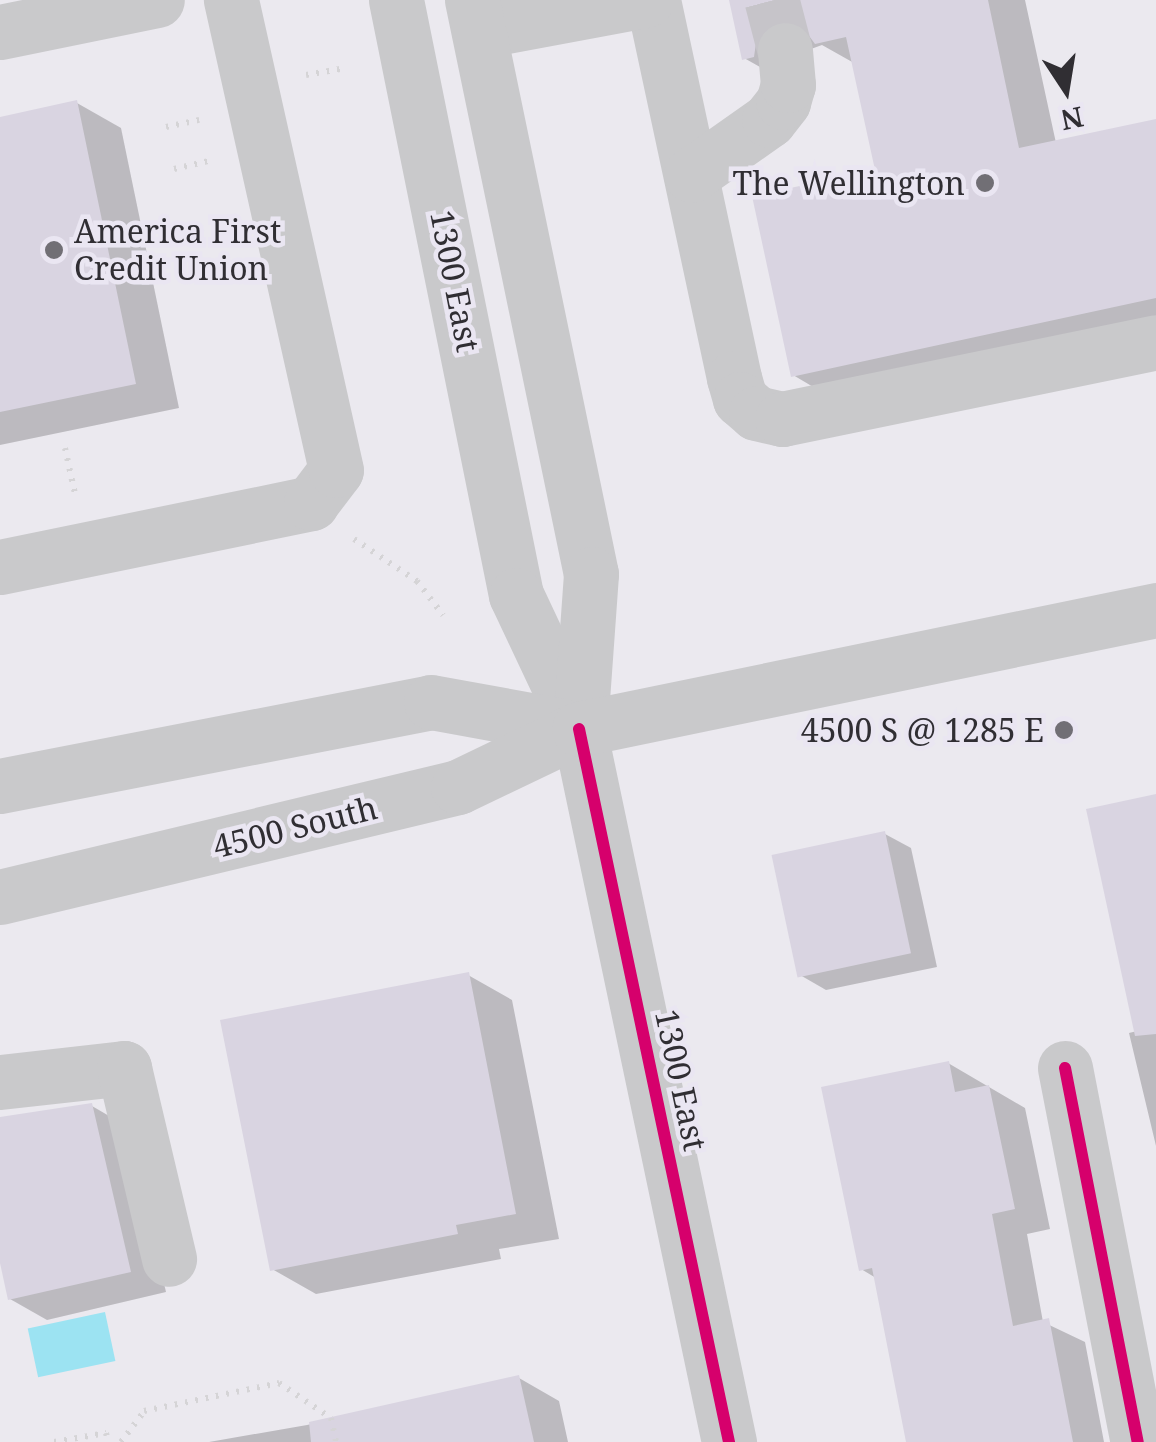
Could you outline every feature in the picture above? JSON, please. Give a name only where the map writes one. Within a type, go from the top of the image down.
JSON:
[{"type":"main road","points":[[0,32],[156,0]]},
{"type":"main road","points":[[2,554],[310,503],[336,470],[231,0]]},
{"type":"main road","name":"1300 East","points":[[396,0],[516,595],[579,729],[728,1442]]},
{"type":"main road","points":[[476,15],[650,0],[734,378],[740,398],[756,413],[782,419],[1156,342]]},
{"type":"main road","name":"1300 East","points":[[476,15],[591,574],[579,729]]},
{"type":"main road","points":[[691,175],[769,120],[783,102],[788,84],[785,50]]},
{"type":"main road","name":"4500 South","points":[[0,897],[458,787],[579,729],[1156,610]]},
{"type":"main road","name":"4500 South","points":[[0,786],[431,702],[579,729]]},
{"type":"main road","points":[[0,1082],[124,1068],[170,1259]]},
{"type":"main road","points":[[1065,1068],[1138,1442]]},
{"type":"path","points":[[296,77],[344,68]]},
{"type":"path","points":[[346,534],[418,581],[443,615]]},
{"type":"path","points":[[121,1442],[144,1411],[278,1383],[332,1418],[336,1442]]},
{"type":"path","points":[[54,1442],[106,1433],[108,1442]]},
{"type":"water","points":[[105,1312],[115,1361],[38,1377],[28,1328]]},
{"type":"building","name":"The Wellington","points":[[729,0],[988,0],[1019,148],[1156,119],[1156,298],[791,377],[752,196],[875,170],[846,37],[815,44],[799,22],[781,19],[766,25],[757,36],[754,57],[742,60]]},
{"type":"building","name":"America First Credit Union","points":[[77,100],[136,384],[0,412],[0,117]]},
{"type":"building","points":[[1156,794],[1156,1034],[1135,1036],[1086,809]]},
{"type":"building","points":[[885,831],[911,953],[798,977],[772,855]]},
{"type":"building","points":[[469,972],[516,1214],[456,1225],[458,1234],[270,1271],[220,1020]]},
{"type":"building","points":[[949,1061],[955,1092],[989,1085],[1015,1209],[992,1214],[1013,1326],[1049,1318],[1073,1442],[906,1442],[872,1268],[859,1271],[821,1087]]},
{"type":"building","points":[[92,1103],[131,1272],[8,1300],[0,1263],[0,1117]]},
{"type":"building","points":[[519,1375],[534,1442],[311,1442],[309,1422]]},
{"type":"tunnel","points":[[772,0],[785,50]]},
{"type":"cycle path","points":[[579,729],[729,1442]]},
{"type":"cycle path","points":[[1065,1068],[1138,1442]]},
{"type":"place","name":"The Wellington","points":[[985,183]]},
{"type":"place","name":"America First Credit Union","points":[[54,250]]},
{"type":"place","name":"4500 S @ 1285 E","points":[[1064,730]]}]
